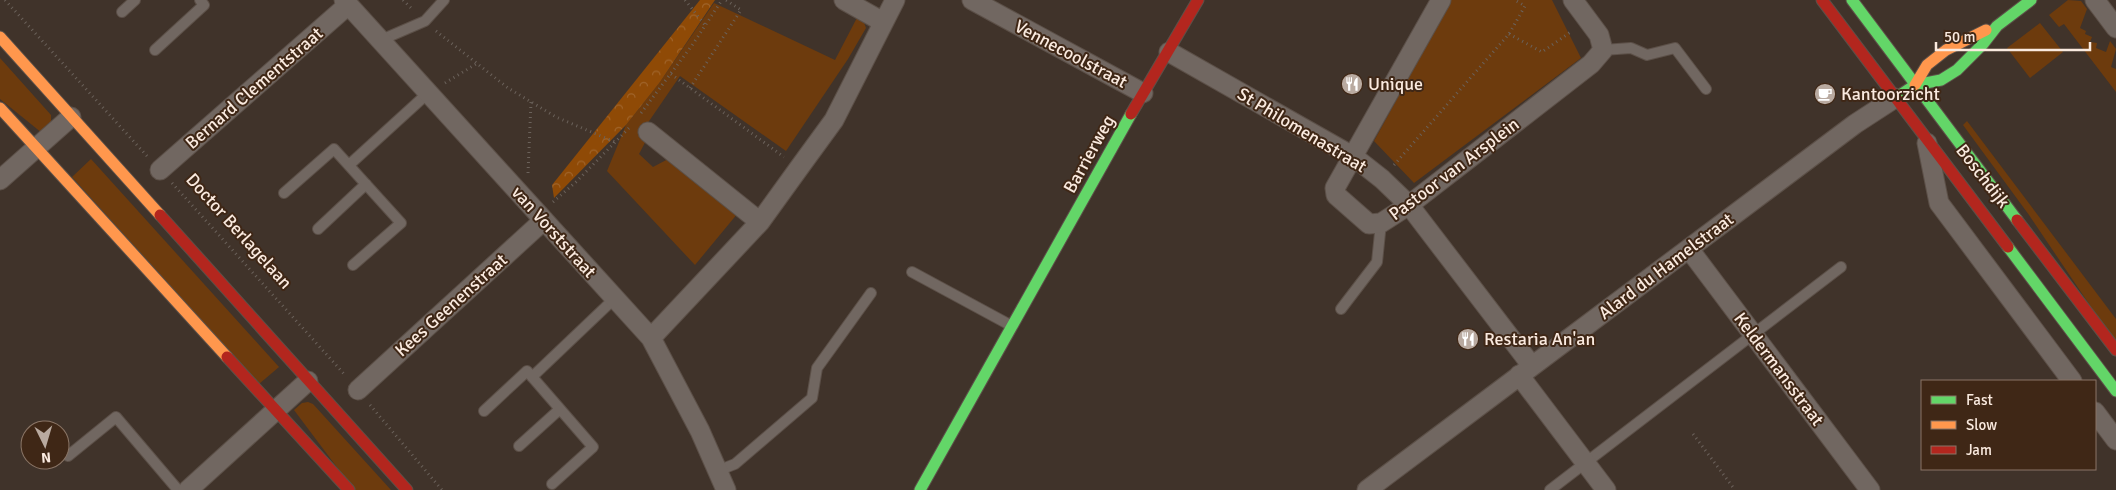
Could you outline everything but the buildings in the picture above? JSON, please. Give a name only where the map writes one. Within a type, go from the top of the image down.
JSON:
[{"type":"main road","name":"Barrierweg","points":[[920,490],[1143,93],[1169,52],[1198,0]]},
{"type":"main road","name":"Boschdijk","points":[[1822,0],[2116,392]]},
{"type":"main road","name":"Boschdijk","points":[[1852,0],[2116,350]]},
{"type":"main road","points":[[1896,98],[1915,85],[1941,80],[1957,70],[1983,44],[1997,26],[2031,0]]},
{"type":"main road","points":[[1915,85],[1927,65],[1946,50],[1976,34],[1997,26]]},
{"type":"main road","points":[[0,37],[407,490]]},
{"type":"main road","points":[[0,108],[349,490]]},
{"type":"street","points":[[844,0],[883,22]]},
{"type":"street","points":[[651,338],[760,222],[834,120],[895,0]]},
{"type":"street","name":"Vennecoolstraat","points":[[972,0],[1143,93]]},
{"type":"street","name":"Pastoor van Arsplein","points":[[1441,0],[1335,188],[1336,195],[1369,224],[1381,223],[1409,205],[1591,64],[1603,50]]},
{"type":"street","points":[[1573,0],[1599,35],[1603,50]]},
{"type":"street","points":[[2095,0],[2116,28]]},
{"type":"street","name":"Bernard Clementstraat","points":[[160,170],[346,2]]},
{"type":"street","name":"van Vorststraat","points":[[346,2],[651,338],[700,431],[726,490]]},
{"type":"street","name":"St Philomenastraat","points":[[1169,52],[1354,157],[1382,178],[1409,205],[1526,370],[1585,462],[1606,490]]},
{"type":"street","name":"Alard du Hamelstraat","points":[[1367,490],[1854,124],[1896,98]]},
{"type":"street","points":[[0,180],[71,117]]},
{"type":"street","points":[[638,126],[760,222]]},
{"type":"street","name":"Boschdijk","points":[[1926,138],[1939,203],[2071,380]]},
{"type":"street","name":"Kees Geenenstraat","points":[[358,390],[536,212]]},
{"type":"street","name":"Keldermansstraat","points":[[1688,249],[1870,490]]},
{"type":"street","points":[[188,490],[308,381]]},
{"type":"street","points":[[2096,413],[2116,440]]},
{"type":"lane","points":[[122,12],[135,0]]},
{"type":"lane","points":[[155,50],[204,5],[200,0]]},
{"type":"lane","points":[[381,40],[425,21],[444,0]]},
{"type":"lane","points":[[1603,50],[1631,48],[1647,55],[1675,48],[1706,89]]},
{"type":"lane","points":[[349,165],[428,93]]},
{"type":"lane","points":[[284,193],[334,149],[401,223],[353,265]]},
{"type":"lane","points":[[318,229],[366,184]]},
{"type":"lane","points":[[1341,309],[1377,262],[1381,223]]},
{"type":"lane","points":[[1550,490],[1842,267]]},
{"type":"lane","points":[[912,272],[1013,326]]},
{"type":"lane","points":[[717,471],[735,464],[812,398],[817,368],[871,293]]},
{"type":"lane","points":[[532,377],[615,298]]},
{"type":"lane","points":[[484,411],[527,371],[593,447],[552,484]]},
{"type":"lane","points":[[520,446],[560,409]]},
{"type":"lane","points":[[70,454],[116,417],[178,490]]},
{"type":"path","name":"Doctor Berlagelaan","points":[[4,0],[358,390],[442,490]]},
{"type":"path","points":[[403,0],[476,64],[508,88],[556,116],[615,142]]},
{"type":"path","points":[[685,0],[705,25]]},
{"type":"path","points":[[536,212],[576,182],[615,142],[638,126],[671,74],[724,0],[741,10],[690,88]]},
{"type":"path","points":[[1382,178],[1509,34],[1525,6],[1515,0]]},
{"type":"path","points":[[1509,34],[1542,52],[1587,20]]},
{"type":"path","points":[[428,93],[476,64]]},
{"type":"path","points":[[671,74],[799,168]]},
{"type":"path","points":[[531,102],[536,212]]},
{"type":"path","points":[[1693,434],[1735,490]]},
{"type":"shaded area","points":[[1451,0],[1552,0],[1581,58],[1414,183],[1374,141]]},
{"type":"shaded area","points":[[2068,0],[2081,1],[2087,9],[2080,28],[2086,31],[2085,34],[2092,37],[2090,42],[2097,43],[2096,48],[2106,52],[2110,41],[2116,49],[2111,67],[2116,69],[2116,92],[2064,24],[2059,27],[2049,15]]},
{"type":"shaded area","points":[[714,3],[835,60],[860,12],[866,28],[848,59],[786,151],[680,76],[645,127],[649,135],[639,154],[653,167],[670,158],[738,213],[695,265],[607,171],[626,125],[660,82]]},
{"type":"shaded area","points":[[2040,23],[2063,52],[2030,78],[2007,48]]},
{"type":"shaded area","points":[[0,58],[51,115],[51,125],[42,133],[0,99]]},
{"type":"shaded area","points":[[1967,121],[2116,319],[2116,344],[2029,215],[1963,125]]},
{"type":"shaded area","points":[[91,159],[279,367],[259,384],[72,177]]},
{"type":"shaded area","points":[[308,402],[313,404],[391,490],[354,490],[294,410],[302,403]]},
{"type":"green space","points":[[700,0],[715,0],[660,82],[626,125],[554,198],[552,185]]},
{"type":"traffic: fast","points":[[1852,0],[2017,220]]},
{"type":"traffic: fast","points":[[1897,97],[1915,85],[1941,80],[1957,70],[1983,44],[1997,26],[2031,0]]},
{"type":"traffic: fast","points":[[920,490],[1131,114]]},
{"type":"traffic: fast","points":[[2008,247],[2116,391]]},
{"type":"traffic: slow","points":[[1915,85],[1927,65],[1946,50],[1986,30]]},
{"type":"traffic: slow","points":[[0,37],[160,215]]},
{"type":"traffic: slow","points":[[0,108],[227,357]]},
{"type":"traffic: jam","points":[[1131,114],[1198,0]]},
{"type":"traffic: jam","points":[[1822,0],[2008,247]]},
{"type":"traffic: jam","points":[[160,215],[407,490]]},
{"type":"traffic: jam","points":[[2017,220],[2116,350]]},
{"type":"traffic: jam","points":[[227,357],[349,490]]},
{"type":"place","name":"Unique","points":[[1352,84]]},
{"type":"place","name":"Kantoorzicht","points":[[1825,94]]},
{"type":"place","name":"Restaria An'an","points":[[1468,339]]}]
